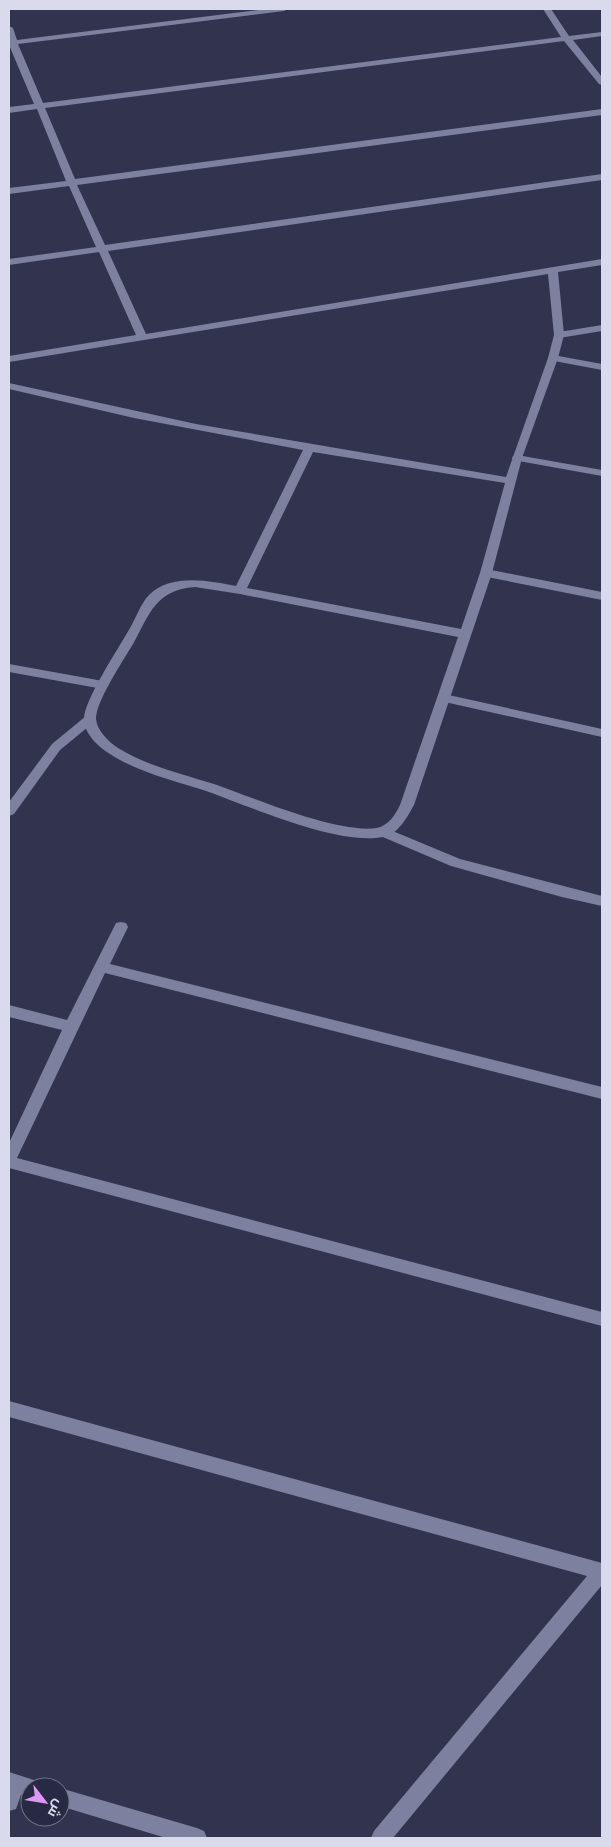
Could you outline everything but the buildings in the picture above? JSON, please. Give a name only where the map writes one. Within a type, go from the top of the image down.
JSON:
[{"type":"street","points":[[11,42],[284,9]]},
{"type":"street","points":[[547,9],[567,39],[602,82]]},
{"type":"street","points":[[9,28],[11,42],[40,105],[71,181],[142,336]]},
{"type":"street","points":[[9,110],[602,34]]},
{"type":"street","points":[[9,191],[71,181],[602,112]]},
{"type":"street","points":[[9,262],[102,247],[602,177]]},
{"type":"street","points":[[9,359],[602,262]]},
{"type":"street","points":[[383,832],[398,820],[407,805],[486,573],[517,458],[553,358],[559,335],[553,270]]},
{"type":"street","points":[[559,335],[602,328]]},
{"type":"street","points":[[553,358],[602,366]]},
{"type":"street","points":[[9,386],[83,404],[309,449],[511,480]]},
{"type":"street","points":[[240,590],[309,449]]},
{"type":"street","points":[[517,458],[602,472]]},
{"type":"street","points":[[486,573],[602,596]]},
{"type":"street","points":[[9,811],[56,747],[90,720],[97,696],[153,598],[168,588],[185,583],[204,583],[464,634]]},
{"type":"street","points":[[9,668],[103,685]]},
{"type":"street","points":[[444,698],[602,734]]},
{"type":"street","points":[[90,720],[97,738],[114,751],[146,766],[321,826],[361,834],[383,832],[456,862],[562,892],[602,901]]},
{"type":"street","points":[[121,927],[71,1026],[9,1160],[602,1319]]},
{"type":"street","points":[[102,967],[602,1093]]},
{"type":"street","points":[[9,1011],[71,1026]]},
{"type":"street","points":[[9,1409],[602,1572],[381,1838]]},
{"type":"street","points":[[9,1802],[18,1784]]},
{"type":"street","points":[[70,1800],[197,1838]]}]
